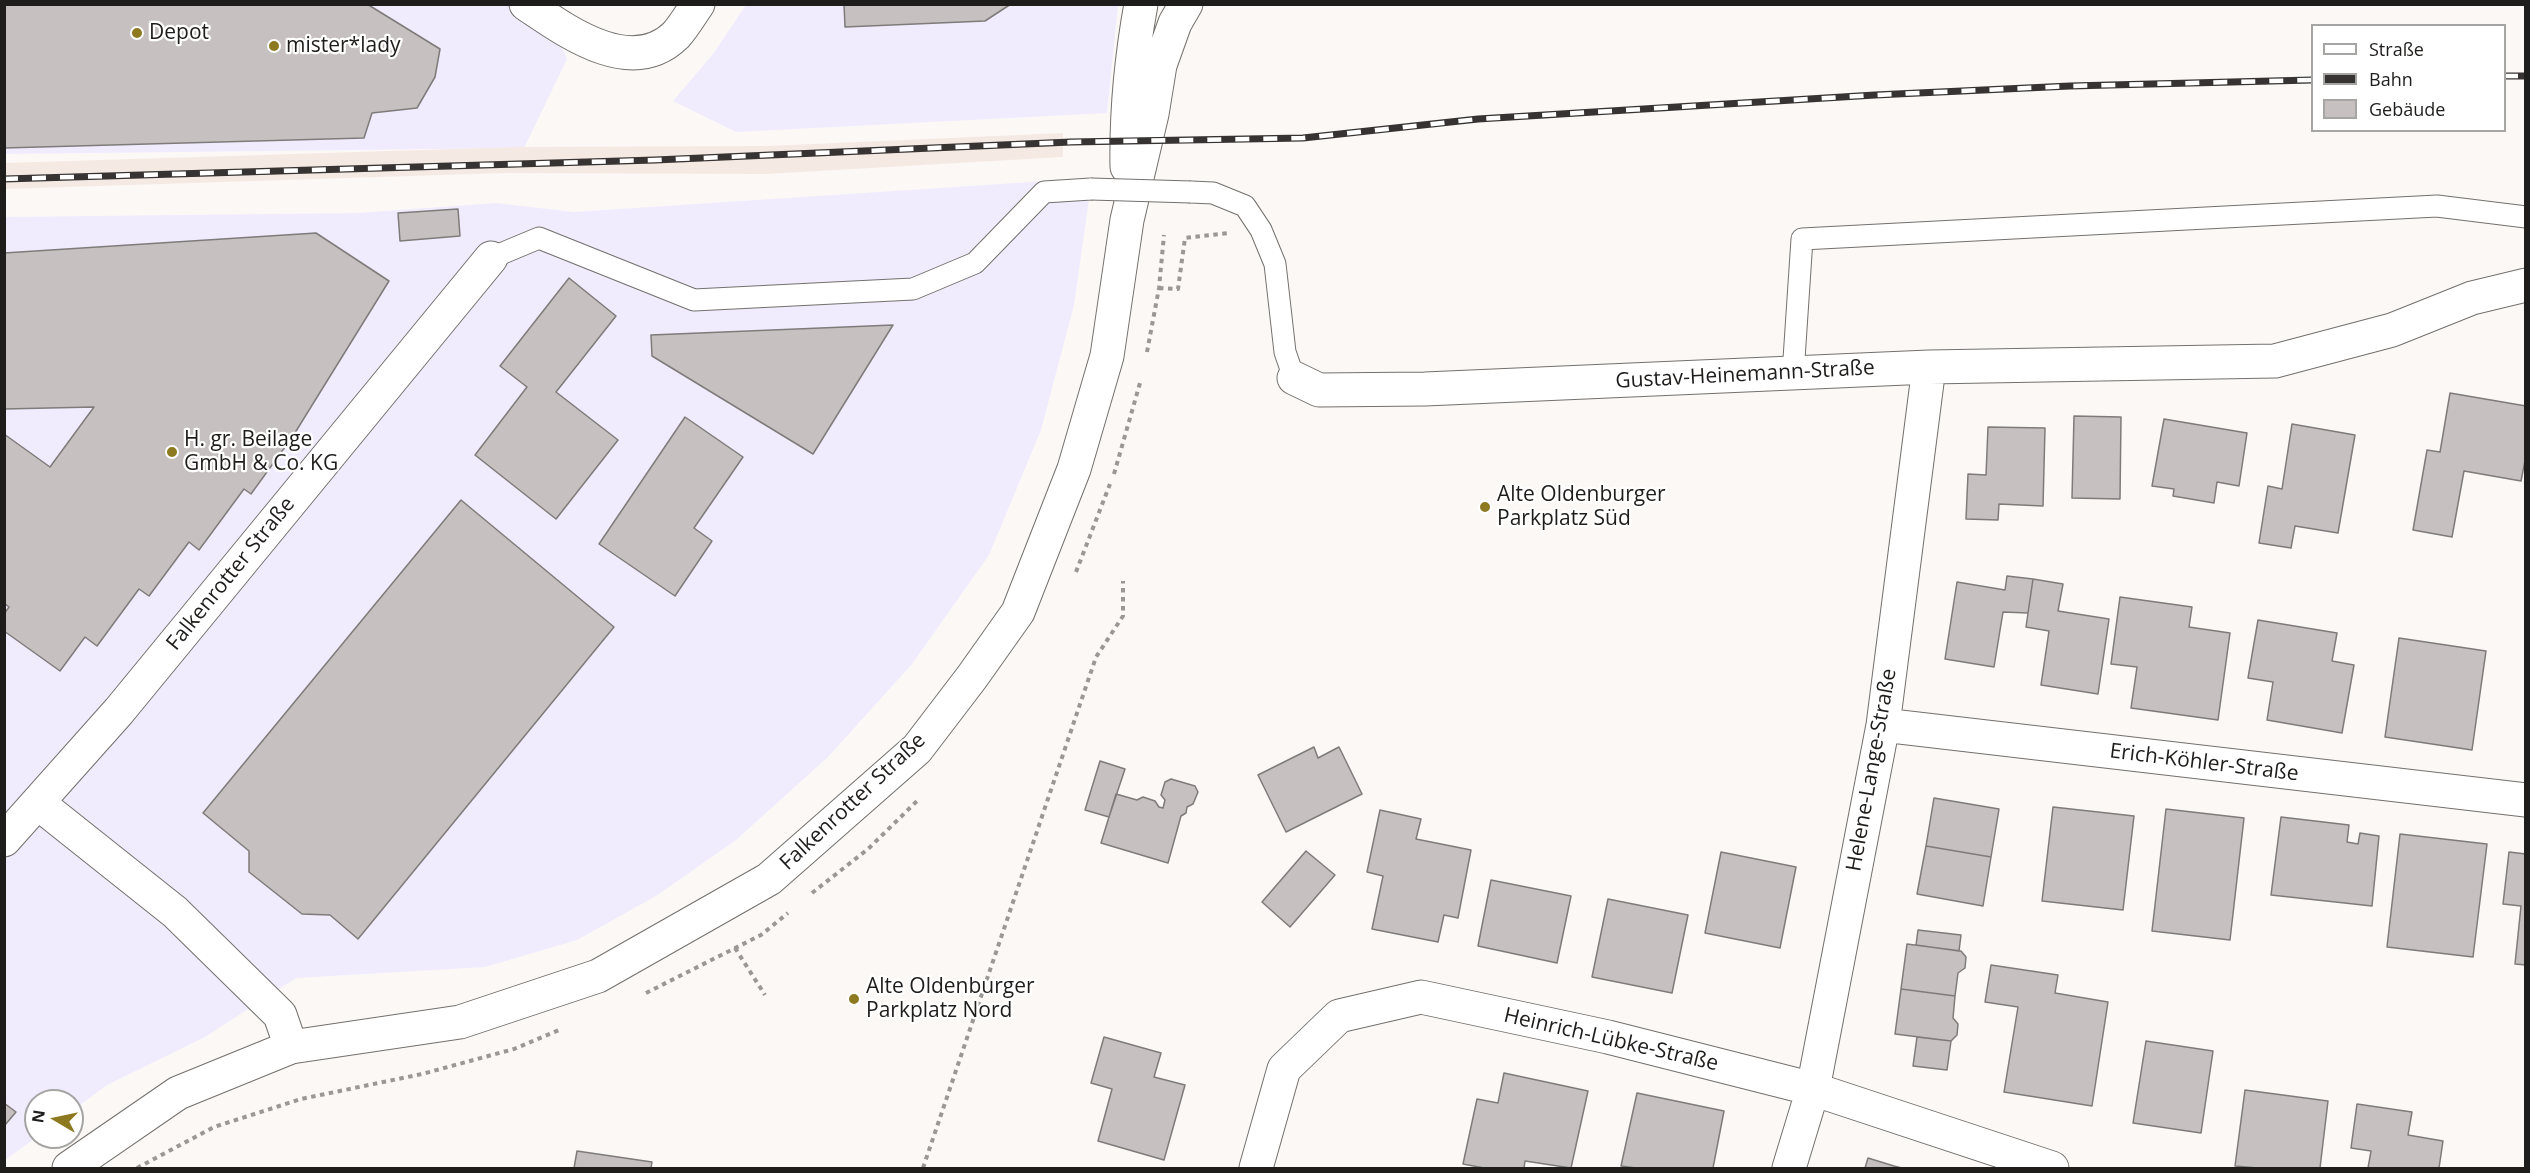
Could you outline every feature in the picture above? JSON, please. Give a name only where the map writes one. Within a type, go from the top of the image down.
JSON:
[{"type":"street","points":[[526,4],[578,39],[615,52],[651,50],[675,35],[698,4]]},
{"type":"street","name":"Falkenrotter Straße","points":[[1127,219],[1126,117],[1133,48],[1141,4]]},
{"type":"street","name":"Falkenrotter Straße","points":[[69,1168],[178,1093],[291,1047],[460,1022],[598,976],[769,879],[917,748],[972,677],[1018,612],[1047,544],[1074,469],[1107,356],[1127,219],[1152,114],[1160,65],[1175,23],[1186,4]]},
{"type":"street","name":"Falkenrotter Straße","points":[[4,840],[119,711],[490,258]]},
{"type":"street","name":"Gustav-Heinemann-Straße","points":[[1294,378],[1319,390],[1425,389],[1929,367],[2275,361],[2392,330],[2472,298],[2526,285]]},
{"type":"street","name":"Helene-Lange-Straße","points":[[1789,1168],[1813,1089],[1883,725],[1929,367]]},
{"type":"street","name":"Erich-Köhler-Straße","points":[[1883,725],[2526,800]]},
{"type":"street","points":[[38,803],[175,912],[280,1015],[291,1047]]},
{"type":"street","name":"Heinrich-Lübke-Straße","points":[[1256,1168],[1284,1070],[1339,1016],[1421,997],[1608,1037],[1813,1089],[2052,1168]]},
{"type":"lane","name":"Gustav-Heinemann-Straße","points":[[490,258],[539,238],[694,300],[913,289],[975,263],[1044,192],[1091,189],[1213,193],[1245,206],[1261,230],[1275,264],[1285,352],[1294,378]]},
{"type":"lane","points":[[1793,374],[1802,239],[2437,206],[2526,217]]},
{"type":"path","points":[[1159,288],[1178,290],[1185,238],[1261,230]]},
{"type":"path","points":[[923,1168],[1096,657],[1124,616],[1123,581]]},
{"type":"path","points":[[735,948],[765,995]]},
{"type":"path","points":[[137,1168],[214,1127],[301,1099]]},
{"type":"shaded area","points":[[4,5],[544,5],[567,59],[524,148],[5,154]]},
{"type":"shaded area","points":[[746,5],[1118,5],[1107,113],[736,132],[673,101],[713,54]]},
{"type":"shaded area","points":[[1063,133],[1063,157],[766,174],[505,173],[5,189],[5,163],[518,147],[767,146]]},
{"type":"shaded area","points":[[1092,178],[1074,305],[1041,430],[989,555],[912,664],[828,757],[736,840],[656,896],[577,940],[485,967],[296,978],[205,1037],[107,1085],[84,1102],[84,1089],[24,1089],[24,1146],[5,1160],[4,217],[358,213],[496,203],[574,212]]},
{"type":"building","points":[[4,4],[367,4],[440,49],[435,77],[417,108],[372,113],[364,138],[4,148]]},
{"type":"building","points":[[844,4],[1011,4],[985,21],[845,27]]},
{"type":"building","points":[[458,209],[460,236],[400,241],[398,213]]},
{"type":"building","name":"H. gr. Beilage GmbH & Co. KG","points":[[316,233],[389,281],[293,436],[251,494],[244,489],[199,550],[189,542],[149,596],[139,589],[97,646],[85,637],[60,671],[4,631],[4,614],[9,607],[4,603],[4,434],[50,467],[94,407],[4,409],[4,253]]},
{"type":"building","points":[[569,278],[616,316],[556,392],[618,440],[556,519],[475,455],[527,387],[500,366]]},
{"type":"building","points":[[893,325],[813,454],[652,356],[651,335]]},
{"type":"building","points":[[2450,393],[2526,406],[2526,456],[2521,481],[2464,471],[2452,537],[2413,530],[2427,450],[2440,452]]},
{"type":"building","points":[[2074,416],[2121,417],[2120,499],[2072,498]]},
{"type":"building","points":[[685,417],[743,457],[694,528],[712,541],[675,596],[599,544]]},
{"type":"building","points":[[2164,419],[2247,433],[2239,486],[2217,482],[2214,503],[2173,496],[2174,489],[2152,486]]},
{"type":"building","points":[[2292,424],[2355,435],[2338,533],[2295,526],[2291,548],[2259,543],[2268,486],[2282,489]]},
{"type":"building","points":[[1988,427],[2045,428],[2043,506],[1999,504],[1998,520],[1966,519],[1968,474],[1986,475]]},
{"type":"building","points":[[461,500],[614,627],[358,939],[330,915],[302,914],[249,872],[249,851],[203,813]]},
{"type":"building","points":[[2007,576],[2033,579],[2028,613],[2003,612],[1994,667],[1945,659],[1957,582],[2005,590]]},
{"type":"building","points":[[2033,579],[2063,584],[2058,611],[2109,619],[2098,694],[2041,685],[2049,631],[2026,627]]},
{"type":"building","points":[[2120,597],[2192,607],[2189,627],[2230,633],[2218,720],[2131,708],[2137,667],[2111,664]]},
{"type":"building","points":[[2258,620],[2337,633],[2332,661],[2354,665],[2342,733],[2267,720],[2273,682],[2248,678]]},
{"type":"building","points":[[2399,638],[2486,651],[2472,750],[2385,737]]},
{"type":"building","points":[[1314,747],[1318,758],[1339,747],[1362,794],[1286,832],[1258,775]]},
{"type":"building","points":[[1100,761],[1125,769],[1109,817],[1085,810]]},
{"type":"building","points":[[1171,779],[1195,786],[1198,792],[1193,804],[1187,807],[1186,813],[1181,816],[1168,863],[1101,843],[1116,794],[1137,800],[1143,797],[1155,801],[1159,807],[1163,808],[1165,800],[1161,795],[1165,782]]},
{"type":"building","points":[[1934,798],[1999,809],[1991,857],[1926,846]]},
{"type":"building","points":[[2053,807],[2134,816],[2123,910],[2042,901]]},
{"type":"building","points":[[2166,809],[2244,818],[2230,940],[2152,931]]},
{"type":"building","points":[[1380,810],[1421,819],[1416,839],[1471,850],[1458,918],[1444,915],[1438,942],[1372,929],[1383,876],[1367,872]]},
{"type":"building","points":[[2281,817],[2349,825],[2347,842],[2358,844],[2360,833],[2379,836],[2372,906],[2271,895]]},
{"type":"building","points":[[2400,834],[2487,844],[2473,957],[2387,947]]},
{"type":"building","points":[[1926,846],[1991,857],[1983,906],[1917,894]]},
{"type":"building","points":[[1306,851],[1335,875],[1290,927],[1262,902]]},
{"type":"building","points":[[1721,852],[1796,867],[1780,948],[1705,933]]},
{"type":"building","points":[[2509,852],[2526,854],[2526,965],[2515,964],[2521,906],[2503,904]]},
{"type":"building","points":[[1491,880],[1571,896],[1557,963],[1478,946]]},
{"type":"building","points":[[1608,899],[1688,915],[1672,993],[1592,977]]},
{"type":"building","points":[[1918,930],[1961,935],[1959,951],[1916,945]]},
{"type":"building","points":[[1907,944],[1961,951],[1966,957],[1965,968],[1958,973],[1955,996],[1901,989]]},
{"type":"building","points":[[1991,965],[2058,975],[2055,993],[2108,1002],[2092,1106],[2004,1092],[2018,1007],[1985,1002]]},
{"type":"building","points":[[1901,989],[1955,996],[1953,1018],[1958,1024],[1957,1035],[1951,1041],[1895,1034]]},
{"type":"building","points":[[1104,1037],[1161,1053],[1154,1077],[1185,1085],[1164,1160],[1098,1141],[1112,1089],[1091,1083]]},
{"type":"building","points":[[1917,1037],[1951,1041],[1947,1070],[1913,1066]]},
{"type":"building","points":[[2146,1041],[2213,1051],[2201,1133],[2133,1123]]},
{"type":"building","points":[[1504,1073],[1588,1091],[1571,1168],[1525,1161],[1524,1168],[1484,1168],[1463,1164],[1477,1099],[1498,1103]]},
{"type":"building","points":[[2245,1090],[2328,1101],[2320,1168],[2235,1166]]},
{"type":"building","points":[[1637,1093],[1724,1111],[1713,1168],[1621,1166]]},
{"type":"building","points":[[4,1103],[16,1112],[5,1125],[4,1125]]},
{"type":"building","points":[[2357,1104],[2412,1112],[2408,1135],[2443,1141],[2439,1168],[2368,1168],[2371,1151],[2351,1148]]},
{"type":"building","points":[[577,1151],[652,1162],[651,1168],[574,1168]]},
{"type":"building","points":[[1868,1158],[1894,1166],[1902,1168],[1865,1168]]},
{"type":"railway","points":[[2506,76],[2526,76]]},
{"type":"railway","points":[[4,179],[655,160],[1071,142],[1303,138],[1478,119],[1875,95],[2070,86],[2311,80]]},
{"type":"place","name":"Depot","points":[[137,33]]},
{"type":"place","name":"mister*lady","points":[[274,46]]},
{"type":"place","name":"H. gr. Beilage GmbH & Co. KG","points":[[172,452]]},
{"type":"place","name":"Alte Oldenburger Parkplatz Süd","points":[[1485,507]]},
{"type":"place","name":"Alte Oldenburger Parkplatz Nord","points":[[854,999]]}]
